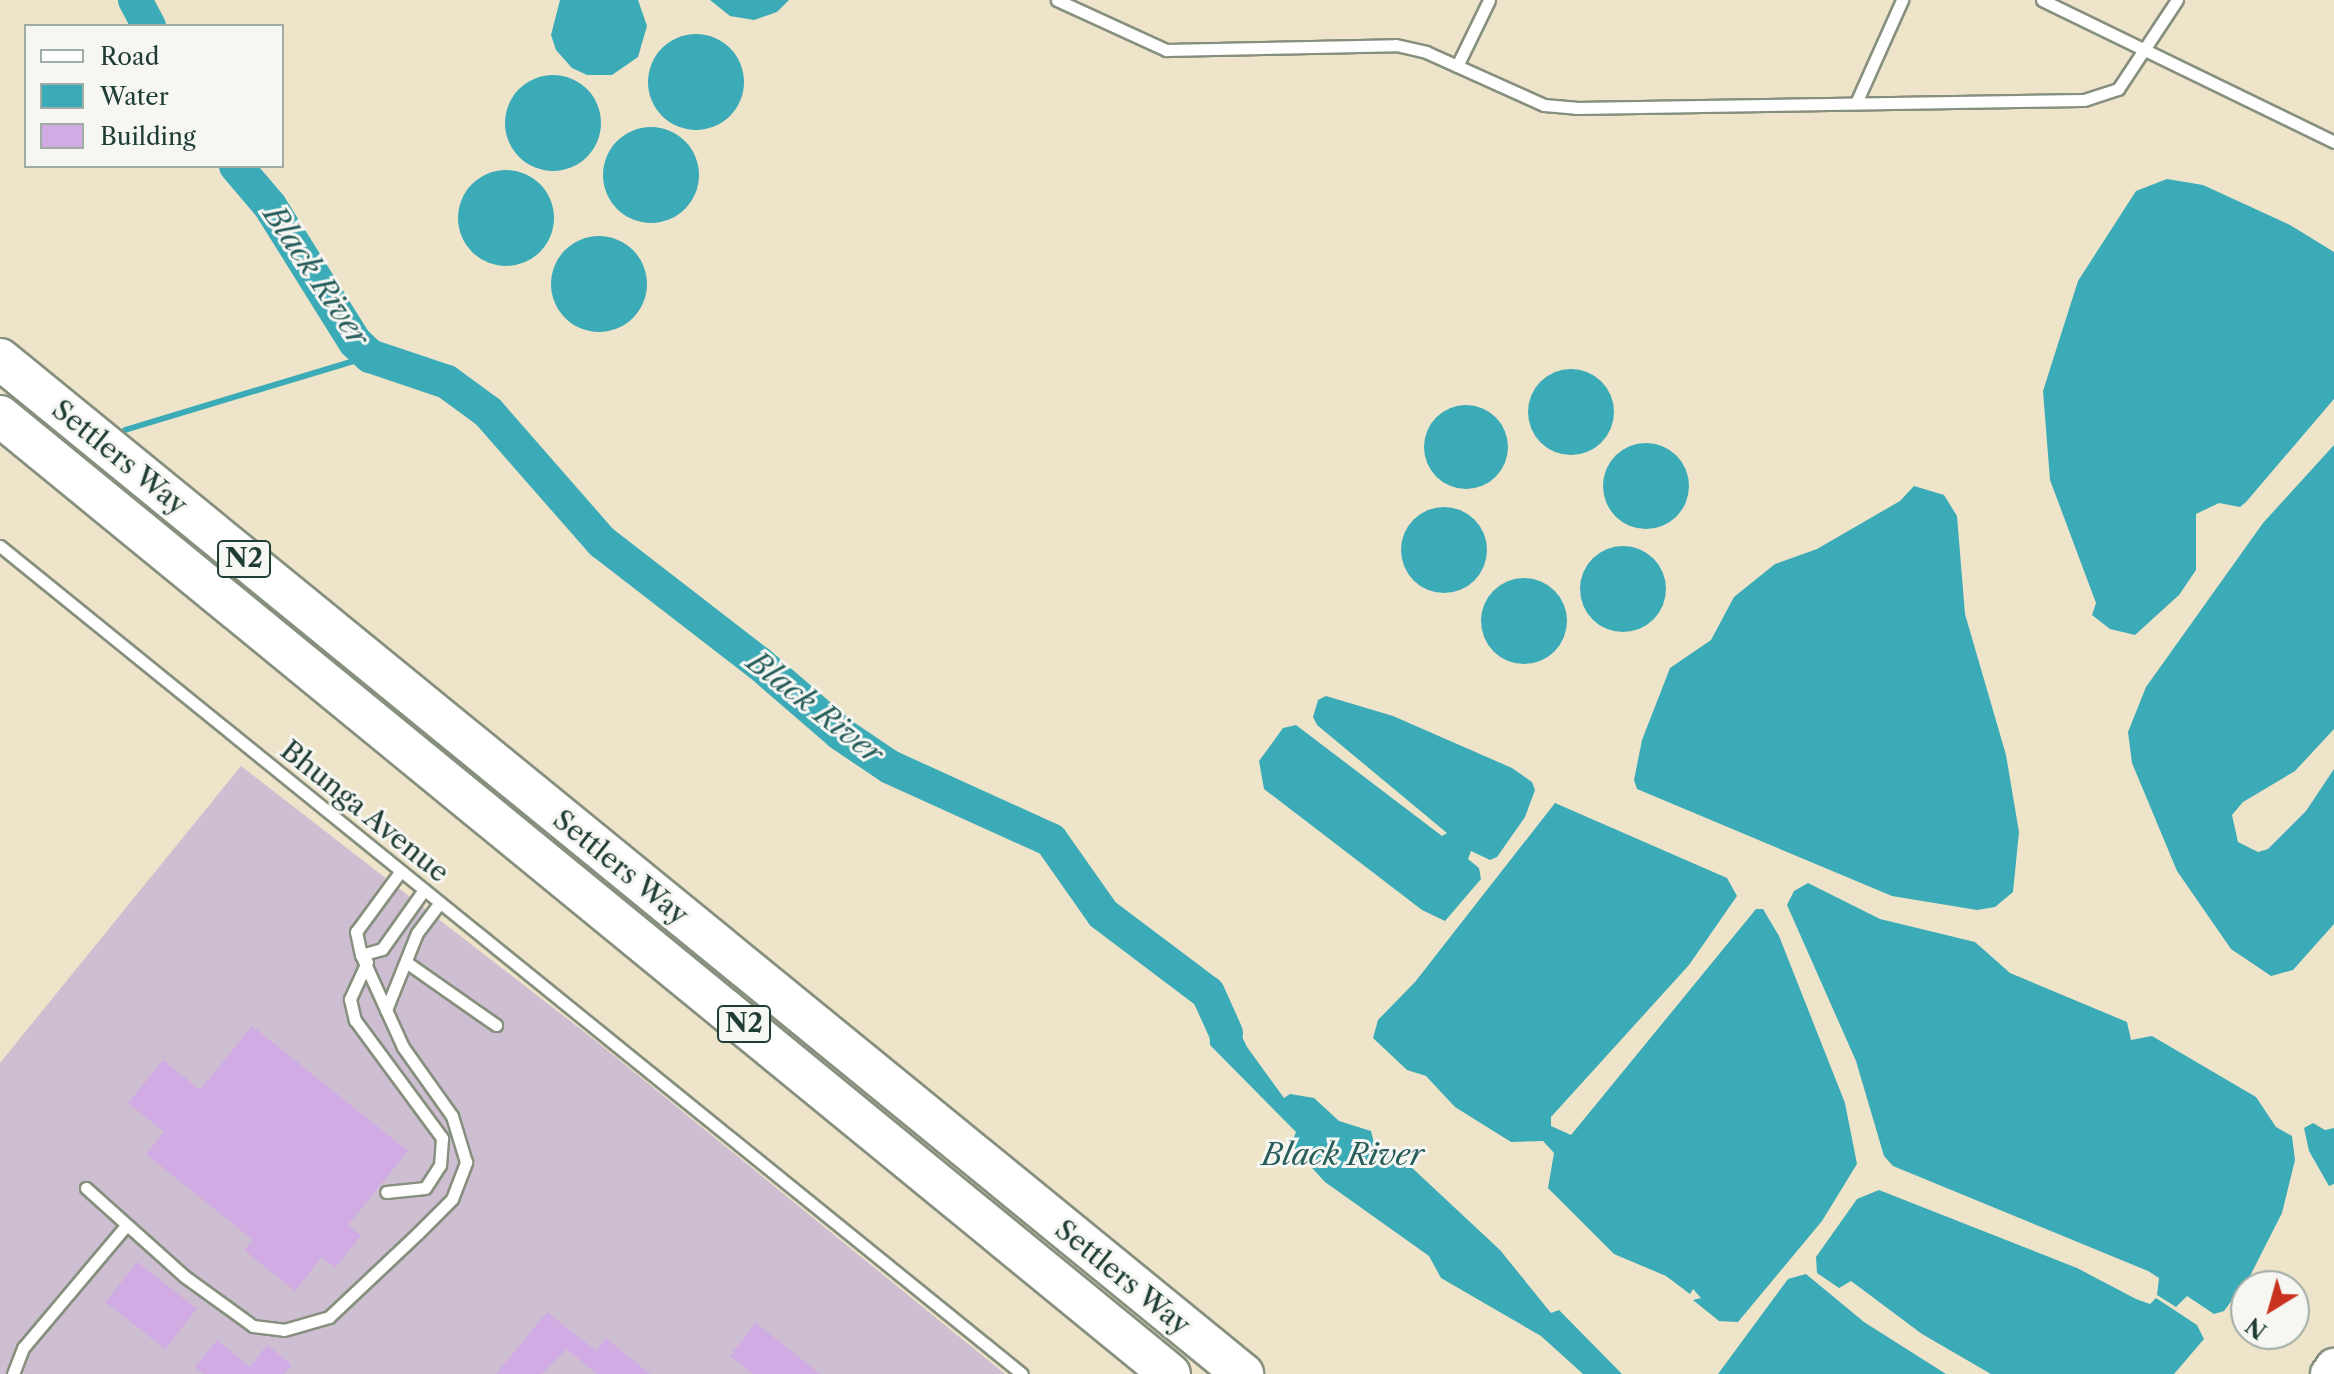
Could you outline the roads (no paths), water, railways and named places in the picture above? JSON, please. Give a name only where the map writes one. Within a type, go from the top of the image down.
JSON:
[{"type":"highway","points":[[0,349],[40,391]]},
{"type":"highway","name":"Settlers Way","points":[[0,359],[1243,1374]]},
{"type":"highway","name":"Settlers Way","points":[[0,416],[1170,1374]]},
{"type":"highway","points":[[1186,1329],[1263,1374]]},
{"type":"main road","points":[[2329,1374],[2334,1367]]},
{"type":"lane","points":[[1057,0],[1166,50],[1396,45],[1560,108],[2084,100],[2118,89],[2148,51],[2172,2]]},
{"type":"lane","points":[[1457,66],[1489,0]]},
{"type":"lane","points":[[1856,103],[1902,0]]},
{"type":"lane","points":[[2042,0],[2334,142]]},
{"type":"lane","name":"Bhunga Avenue","points":[[0,546],[1022,1374]]},
{"type":"lane","points":[[86,1188],[125,1227],[218,1304],[253,1326],[284,1330],[329,1317],[452,1199],[464,1177],[465,1147],[452,1116],[403,1047],[364,959],[356,932],[400,872]]},
{"type":"lane","points":[[386,1192],[425,1188],[440,1165],[442,1138],[355,1020],[350,999],[364,959],[382,949],[424,890]]},
{"type":"lane","points":[[386,1010],[417,933],[440,903]]},
{"type":"lane","points":[[406,962],[496,1025]]},
{"type":"lane","points":[[13,1374],[23,1348],[125,1227]]},
{"type":"water","points":[[560,0],[638,0],[647,26],[638,57],[612,75],[587,75],[572,68],[556,50],[551,35]]},
{"type":"water","points":[[710,0],[789,0],[777,12],[754,20],[730,16]]},
{"type":"water","points":[[696,34],[714,37],[730,48],[741,64],[744,82],[741,100],[730,116],[714,127],[696,130],[678,127],[662,116],[651,100],[648,82],[651,64],[662,48],[678,37]]},
{"type":"water","points":[[553,75],[571,78],[587,89],[598,105],[601,123],[598,141],[587,157],[571,168],[553,171],[535,168],[519,157],[508,141],[505,123],[508,105],[519,89],[535,78]]},
{"type":"water","points":[[651,127],[669,130],[685,141],[696,157],[699,175],[696,193],[685,209],[669,220],[651,223],[633,220],[617,209],[606,193],[603,175],[606,157],[617,141],[633,130]]},
{"type":"water","points":[[506,170],[524,173],[540,184],[551,200],[554,218],[551,236],[540,252],[524,263],[506,266],[488,263],[472,252],[461,236],[458,218],[461,200],[472,184],[488,173]]},
{"type":"water","points":[[2167,179],[2203,185],[2290,225],[2334,252],[2334,399],[2240,507],[2219,503],[2196,514],[2196,570],[2179,595],[2135,635],[2110,629],[2092,615],[2096,603],[2050,480],[2043,391],[2078,281],[2136,191]]},
{"type":"water","points":[[599,236],[617,239],[633,250],[644,266],[647,284],[644,302],[633,318],[617,329],[599,332],[581,329],[565,318],[554,302],[551,284],[554,266],[565,250],[581,239]]},
{"type":"water","points":[[1571,369],[1587,373],[1601,382],[1610,396],[1614,412],[1610,428],[1601,442],[1587,451],[1571,455],[1555,451],[1541,442],[1532,428],[1528,412],[1532,396],[1541,382],[1555,373]]},
{"type":"water","points":[[1458,405],[1474,405],[1490,412],[1501,423],[1508,447],[1505,463],[1496,477],[1474,489],[1458,489],[1442,482],[1431,471],[1424,455],[1424,439],[1431,423],[1442,412]]},
{"type":"water","points":[[1646,443],[1662,447],[1676,456],[1685,470],[1689,486],[1685,502],[1676,516],[1662,525],[1646,529],[1630,525],[1616,516],[1607,502],[1603,486],[1607,470],[1616,456],[1630,447]]},
{"type":"water","points":[[2334,445],[2334,729],[2295,771],[2243,802],[2232,815],[2238,842],[2258,852],[2268,849],[2306,811],[2334,769],[2334,924],[2293,970],[2271,976],[2231,949],[2177,871],[2132,763],[2128,732],[2146,687],[2263,523]]},
{"type":"water","points":[[1914,486],[1944,495],[1957,516],[1965,614],[2006,755],[2019,832],[2013,892],[1995,907],[1977,910],[1892,896],[1637,789],[1634,780],[1642,740],[1670,668],[1711,640],[1734,597],[1775,564],[1817,549],[1900,501]]},
{"type":"water","points":[[1444,507],[1468,514],[1480,526],[1487,550],[1480,574],[1468,586],[1444,593],[1420,586],[1408,574],[1401,550],[1408,526],[1420,514]]},
{"type":"water","points":[[1623,546],[1647,553],[1659,565],[1666,589],[1659,613],[1647,625],[1623,632],[1599,625],[1587,613],[1580,589],[1587,565],[1599,553]]},
{"type":"water","points":[[1524,578],[1541,581],[1555,590],[1564,604],[1567,621],[1564,638],[1555,652],[1541,661],[1524,664],[1507,661],[1493,652],[1484,638],[1481,621],[1484,604],[1493,590],[1507,581]]},
{"type":"water","points":[[1326,696],[1393,716],[1512,768],[1532,782],[1535,790],[1525,817],[1497,857],[1490,860],[1471,851],[1468,859],[1479,868],[1481,879],[1445,921],[1422,910],[1264,789],[1259,761],[1283,728],[1296,725],[1442,836],[1447,833],[1317,725],[1313,717],[1318,700]]},
{"type":"water","points":[[1555,803],[1727,878],[1737,896],[1689,965],[1551,1117],[1551,1126],[1571,1135],[1756,909],[1763,909],[1779,936],[1845,1103],[1857,1164],[1822,1221],[1738,1322],[1719,1321],[1693,1300],[1701,1298],[1693,1289],[1690,1294],[1666,1276],[1614,1254],[1548,1188],[1554,1153],[1543,1141],[1511,1142],[1455,1107],[1426,1076],[1407,1070],[1373,1038],[1378,1020],[1415,982]]},
{"type":"water","points":[[1808,883],[1880,919],[1975,942],[2010,973],[2127,1022],[2131,1040],[2152,1036],[2256,1097],[2276,1127],[2292,1136],[2295,1160],[2282,1213],[2253,1270],[2230,1270],[2230,1303],[2224,1311],[2214,1314],[2187,1296],[2176,1307],[2157,1295],[2159,1278],[2148,1271],[1893,1166],[1884,1156],[1856,1061],[1787,905],[1794,891]]},
{"type":"water","name":"Black River","points":[[1208,993],[1222,995],[1247,1047],[1284,1098],[1290,1094],[1314,1098],[1339,1121],[1371,1131],[1376,1151],[1409,1165],[1500,1250],[1551,1313],[1559,1310],[1622,1374],[1583,1374],[1541,1336],[1441,1278],[1429,1256],[1325,1182],[1291,1145],[1296,1132],[1210,1045]]},
{"type":"water","points":[[2313,1123],[2325,1130],[2334,1128],[2334,1184],[2329,1186],[2309,1151],[2304,1128]]},
{"type":"water","points":[[1879,1190],[2077,1268],[2136,1299],[2150,1304],[2156,1298],[2197,1325],[2204,1339],[2174,1374],[1991,1374],[1922,1334],[1851,1281],[1839,1288],[1817,1273],[1816,1257],[1857,1199]]},
{"type":"water","points":[[1806,1274],[1864,1322],[1946,1374],[1718,1374],[1788,1279]]},
{"type":"waterway","name":"Black River","points":[[135,0],[148,24]]},
{"type":"waterway","name":"Black River","points":[[238,168],[270,206],[355,342],[370,356],[447,382],[488,412],[602,542],[760,664],[841,734],[890,767],[1051,840],[1103,914],[1208,993],[1226,1033]]},
{"type":"waterway","points":[[125,430],[370,356]]}]
